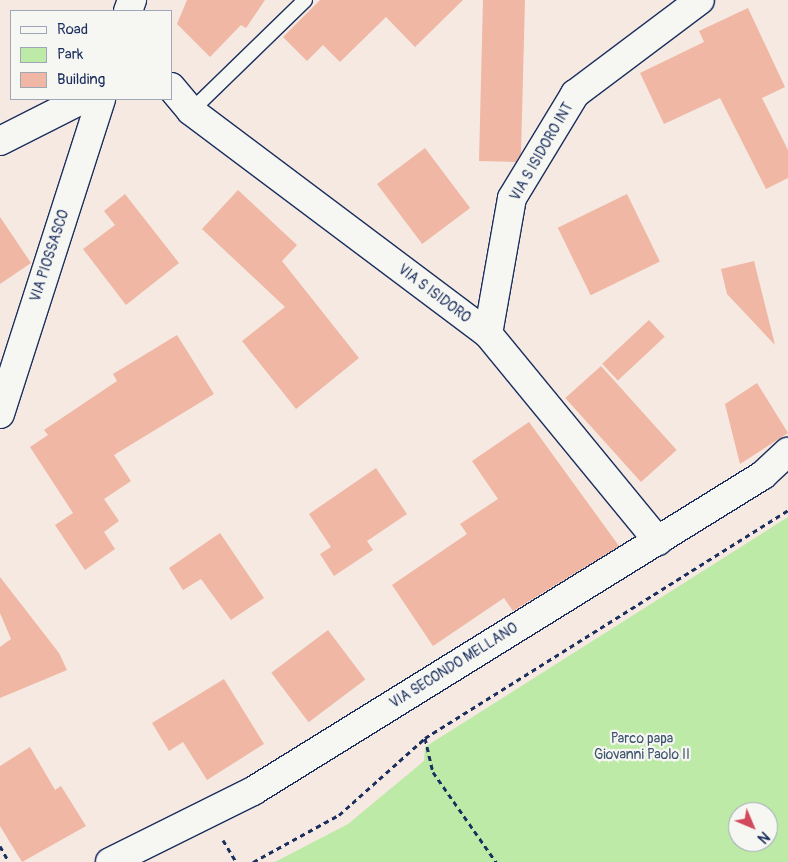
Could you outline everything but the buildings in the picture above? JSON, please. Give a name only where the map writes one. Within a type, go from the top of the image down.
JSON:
[{"type":"street","name":"VIA S ISIDORO INT","points":[[488,334],[512,198],[575,94],[700,0]]},
{"type":"street","name":"VIA S ISIDORO","points":[[172,88],[191,111],[488,334],[658,541]]},
{"type":"street","points":[[0,141],[81,100]]},
{"type":"street","name":"VIA PIOSSASCO","points":[[0,414],[101,100]]},
{"type":"street","name":"VIA SECONDO MELLANO","points":[[110,862],[253,791],[763,475],[788,452]]},
{"type":"lane","points":[[191,111],[305,0]]},
{"type":"path","points":[[253,862],[339,815],[425,738],[788,510]]},
{"type":"path","points":[[425,738],[433,772],[496,862]]},
{"type":"path","points":[[0,846],[9,862]]},
{"type":"green space","name":"Parco papa Giovanni Paolo II","points":[[788,517],[788,862],[275,862],[348,824],[424,761],[425,747]]}]
